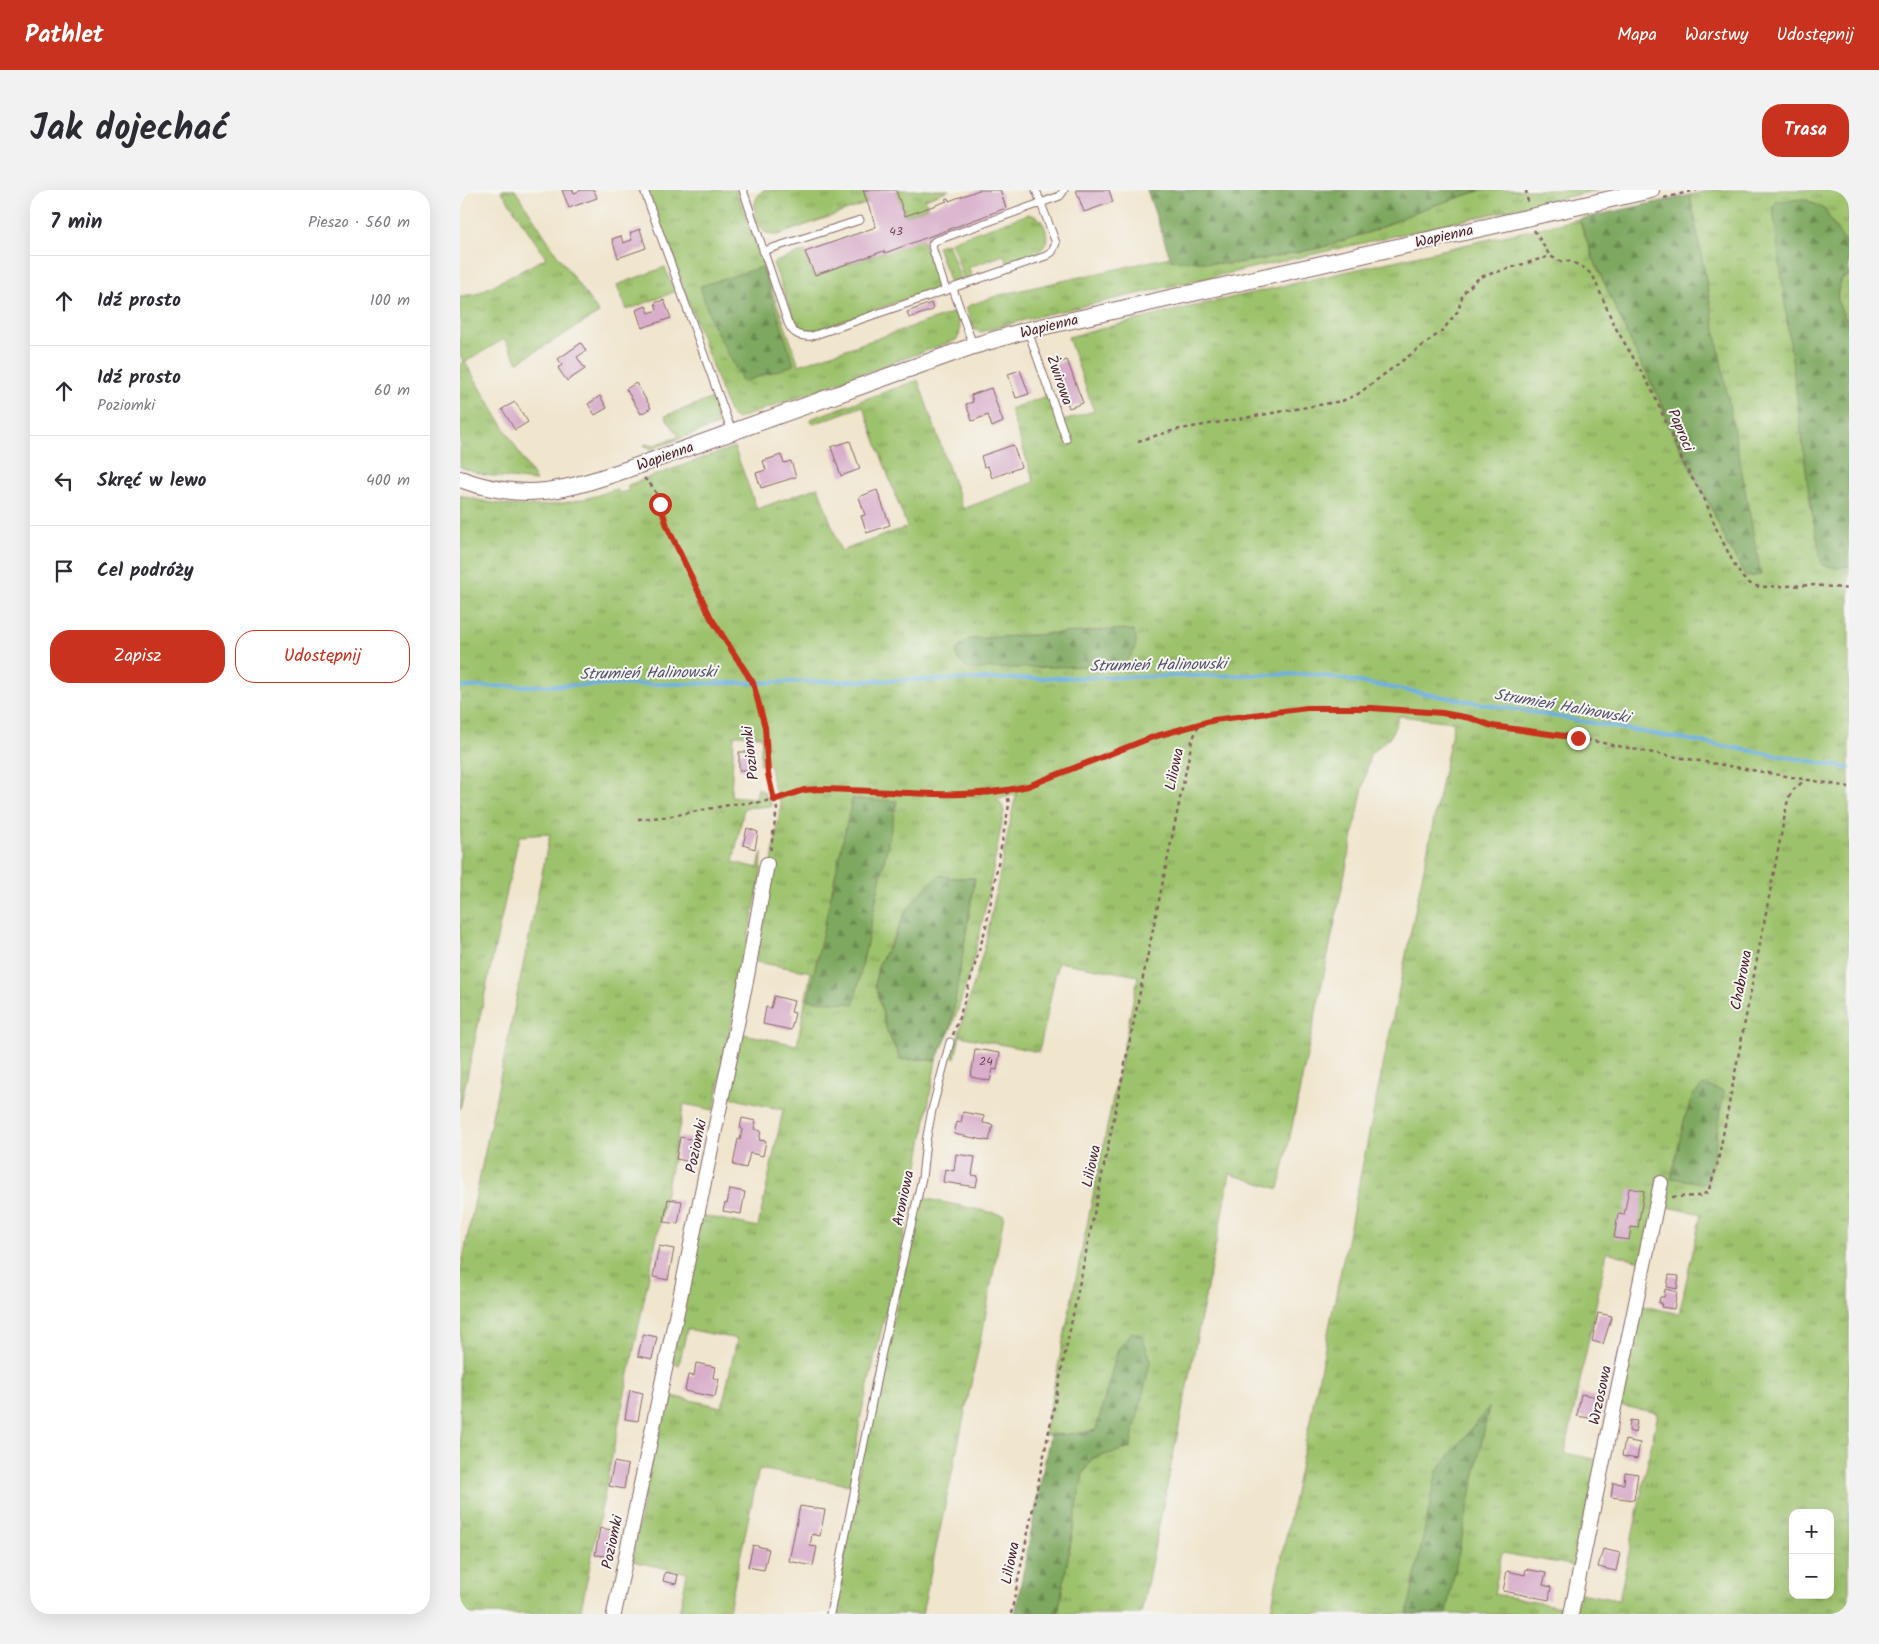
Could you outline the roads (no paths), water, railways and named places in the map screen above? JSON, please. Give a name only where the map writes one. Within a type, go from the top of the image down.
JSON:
[{"type":"street","name":"Wapienna","points":[[460,479],[491,489],[534,492],[556,490],[634,467],[973,346],[1028,330],[1530,217],[1656,194]]},
{"type":"street","name":"Poziomki","points":[[614,1614],[748,976],[767,864]]},
{"type":"street","name":"Wrzosowa","points":[[1571,1614],[1660,1190]]},
{"type":"lane","points":[[644,190],[732,432]]},
{"type":"lane","points":[[744,190],[762,251],[791,330],[796,335],[804,337],[812,336],[1046,256],[1055,248],[1055,239],[1036,190]]},
{"type":"lane","points":[[973,346],[932,250],[932,244],[935,241],[1060,196],[1064,190]]},
{"type":"lane","points":[[762,251],[860,220]]},
{"type":"lane","name":"Żwirowa","points":[[1028,330],[1066,440]]},
{"type":"lane","name":"Aroniowa","points":[[830,1614],[882,1352],[922,1178],[932,1110],[950,1042]]},
{"type":"waterway","name":"Strumień Halinowski","points":[[460,687],[1313,674],[1849,768]]}]
